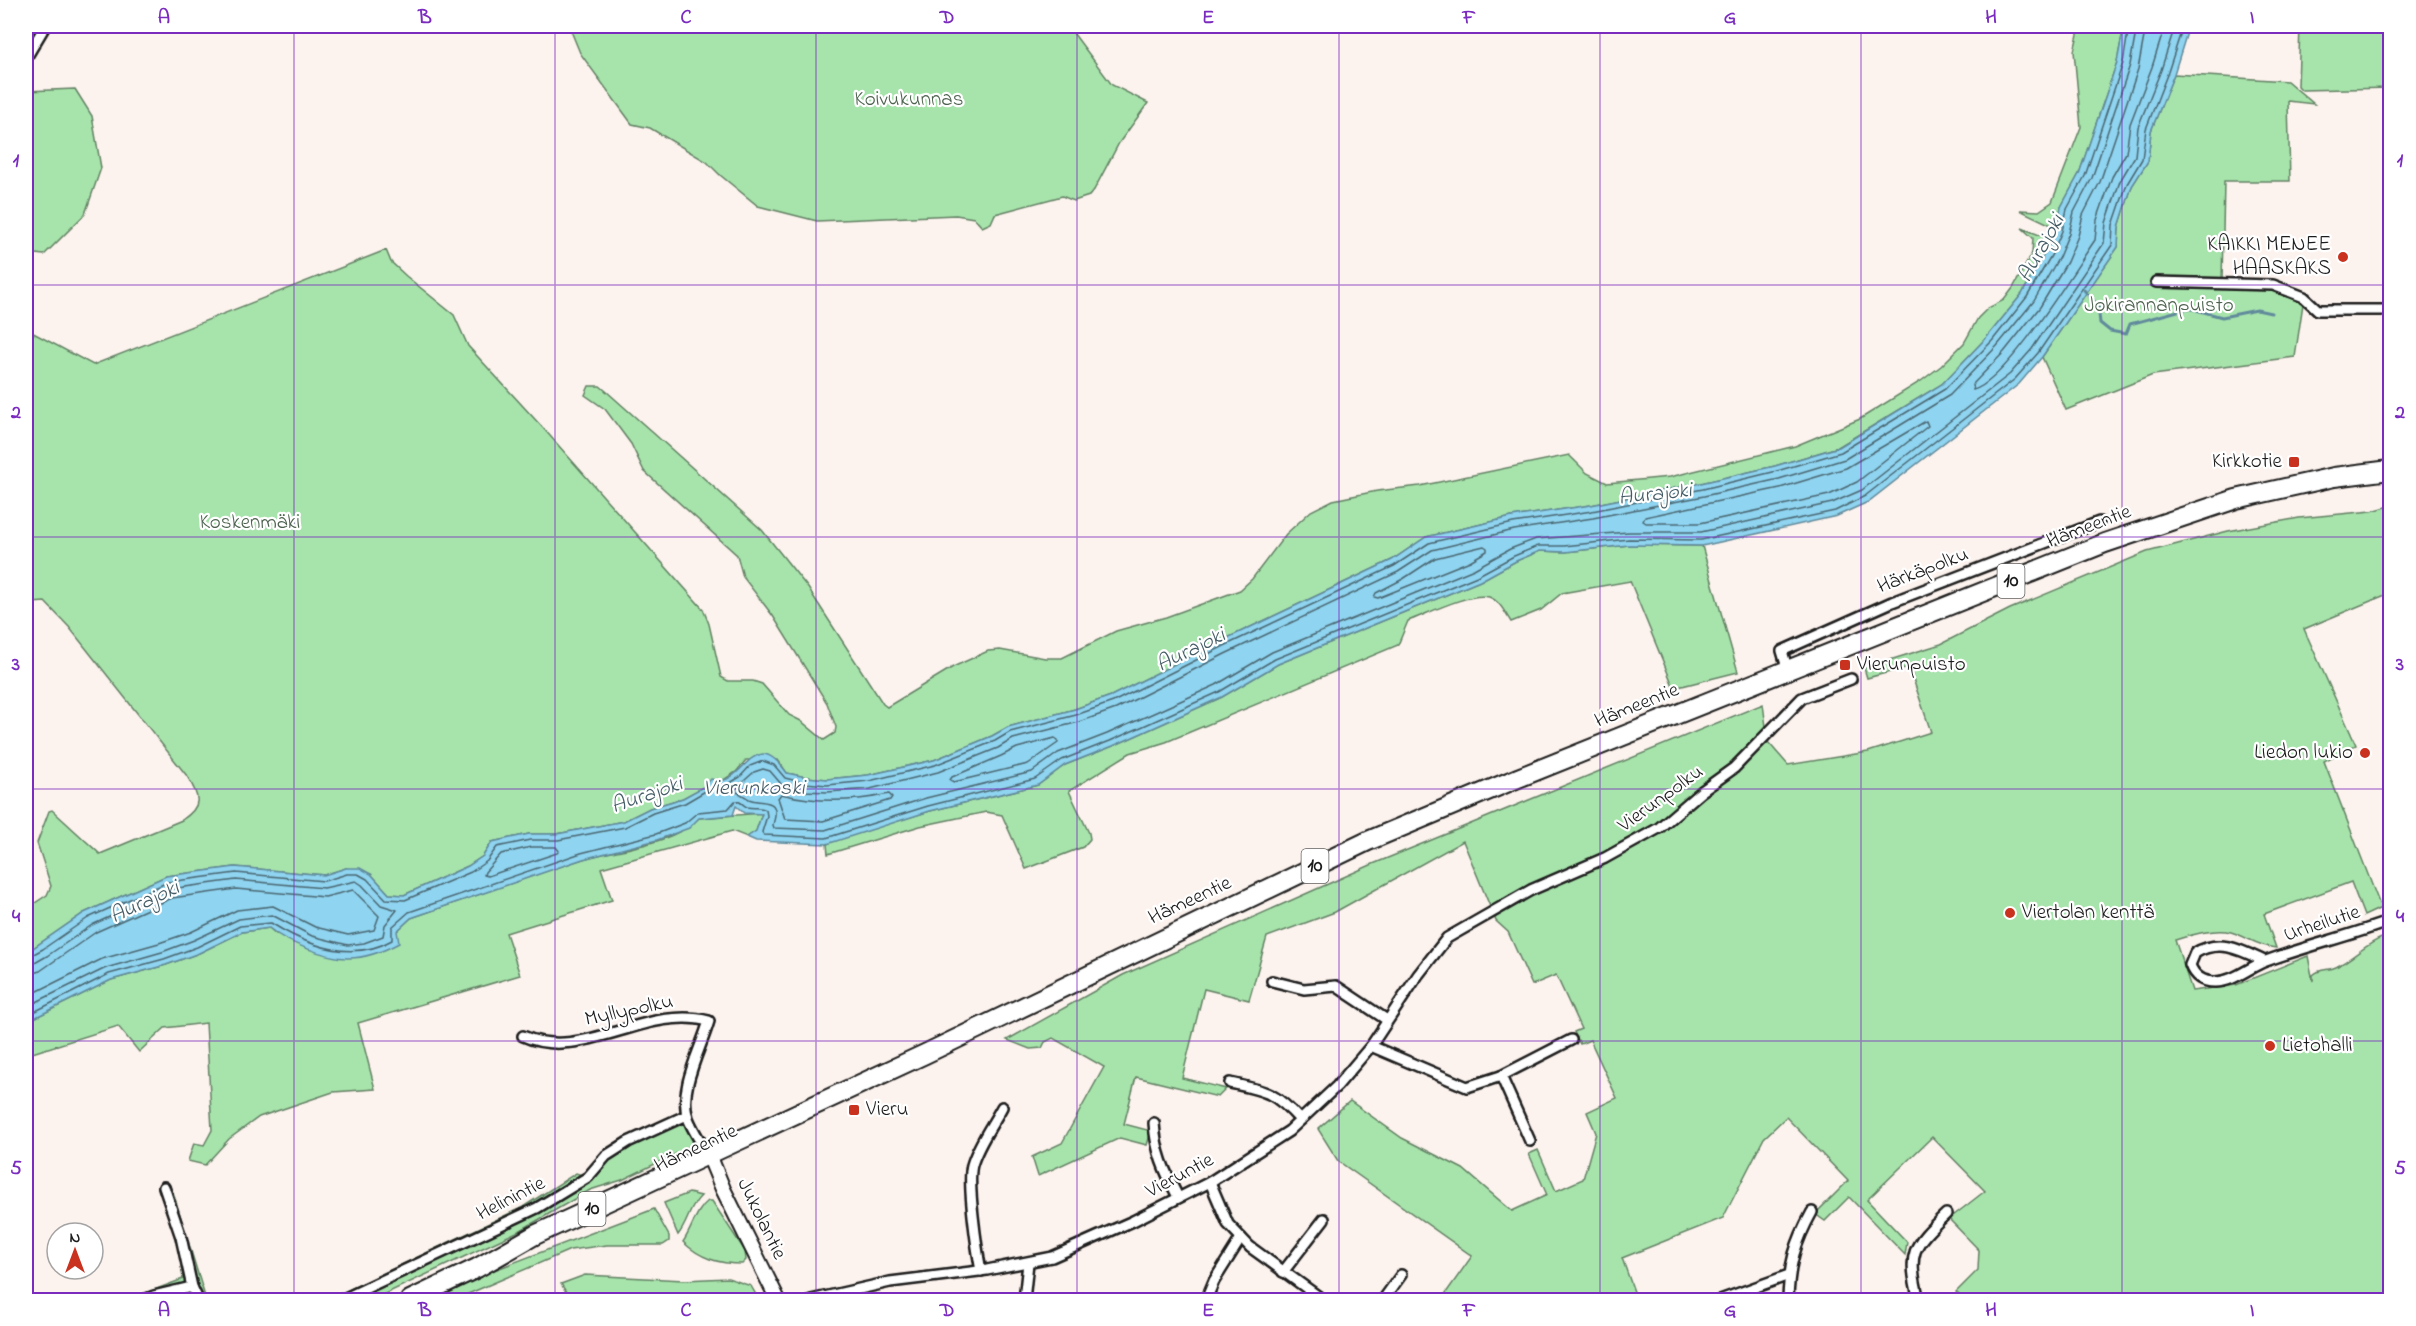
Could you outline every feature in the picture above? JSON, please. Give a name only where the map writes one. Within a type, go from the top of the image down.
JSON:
[{"type":"highway","name":"Hämeentie","points":[[410,1300],[477,1268],[535,1235],[711,1161],[925,1054],[1368,842],[1518,777],[2105,543],[2189,514],[2284,487],[2391,470]]},
{"type":"street","points":[[26,58],[45,26]]},
{"type":"street","points":[[2156,282],[2273,285],[2304,297],[2318,310],[2391,310]]},
{"type":"street","name":"Härkäpolku","points":[[1788,671],[1782,651],[1892,602],[2099,522]]},
{"type":"street","name":"Vierunpolku","points":[[1473,925],[1531,890],[1605,858],[1659,828],[1702,791],[1734,768],[1802,698],[1851,679]]},
{"type":"street","name":"Urheilutie","points":[[2264,961],[2233,946],[2209,946],[2195,953],[2190,965],[2194,975],[2217,982],[2238,975],[2264,961],[2391,921]]},
{"type":"street","name":"Vieruntie","points":[[811,1300],[890,1282],[1028,1263],[1065,1252],[1210,1182],[1288,1131],[1337,1086],[1371,1046],[1387,1020],[1447,938],[1473,925]]},
{"type":"street","points":[[1272,981],[1304,989],[1336,986],[1387,1020]]},
{"type":"street","name":"Myllypolku","points":[[523,1036],[546,1044],[566,1044],[671,1017],[694,1017],[709,1022],[690,1075],[687,1089],[687,1115]]},
{"type":"street","points":[[1371,1046],[1467,1087],[1501,1076],[1571,1040]]},
{"type":"street","points":[[1501,1076],[1530,1141]]},
{"type":"street","points":[[1230,1083],[1276,1097],[1283,1101],[1300,1120]]},
{"type":"street","points":[[981,1271],[971,1190],[971,1167],[983,1138],[1002,1107]]},
{"type":"street","points":[[687,1115],[711,1161]]},
{"type":"street","name":"Helinintie","points":[[340,1300],[537,1208],[588,1177],[606,1156],[628,1142],[687,1115]]},
{"type":"street","points":[[1154,1123],[1155,1146],[1161,1164],[1178,1197]]},
{"type":"street","name":"Jukolantie","points":[[711,1161],[778,1300]]},
{"type":"street","points":[[1210,1182],[1228,1224],[1241,1238],[1323,1300]]},
{"type":"street","points":[[164,1187],[181,1237],[192,1287],[198,1300]]},
{"type":"street","points":[[1788,1300],[1789,1275],[1797,1239],[1812,1212]]},
{"type":"street","points":[[1919,1300],[1914,1268],[1917,1243],[1946,1214]]},
{"type":"street","points":[[1283,1272],[1324,1219]]},
{"type":"street","points":[[1206,1300],[1214,1281],[1241,1238]]},
{"type":"street","points":[[1024,1300],[1028,1263]]},
{"type":"street","points":[[1383,1300],[1401,1275]]},
{"type":"street","points":[[1720,1300],[1789,1275]]},
{"type":"street","points":[[144,1300],[192,1287]]},
{"type":"green space","name":"Koivukunnas","points":[[569,26],[1068,26],[1112,85],[1148,103],[1119,143],[1089,196],[1074,201],[1062,196],[995,214],[991,223],[982,227],[974,218],[956,215],[817,221],[758,206],[707,162],[650,128],[632,124],[580,53]]},
{"type":"green space","points":[[2080,26],[2124,26],[2117,62],[2079,174],[2061,207],[2057,228],[2020,210],[2039,211],[2052,202],[2081,127],[2074,51]]},
{"type":"green space","points":[[2300,26],[2390,26],[2390,88],[2302,90],[2298,86]]},
{"type":"green space","name":"Jokirannanpuisto","points":[[2174,74],[2287,81],[2314,104],[2288,101],[2290,181],[2224,181],[2222,282],[2273,285],[2304,297],[2295,357],[2153,375],[2066,410],[2042,357],[2118,247],[2119,227],[2132,186],[2148,161],[2151,131]]},
{"type":"green space","points":[[75,89],[92,116],[101,168],[85,214],[44,255],[26,253],[26,91]]},
{"type":"green space","name":"Koskenmäki","points":[[2022,228],[2052,240],[2022,294],[1987,337],[1942,384],[1838,447],[1775,466],[1701,483],[1591,505],[1512,517],[1426,537],[1392,560],[1111,696],[1075,709],[1008,727],[934,760],[868,775],[827,779],[787,773],[778,760],[746,760],[736,772],[722,781],[705,786],[683,798],[650,808],[624,821],[557,834],[529,834],[492,842],[483,856],[468,866],[404,895],[389,894],[371,874],[346,868],[324,875],[235,867],[166,876],[84,913],[26,953],[26,909],[47,895],[51,886],[37,843],[49,811],[52,810],[100,854],[182,820],[196,805],[197,795],[187,776],[69,627],[45,602],[32,603],[27,599],[26,329],[93,365],[386,250],[391,262],[454,315],[468,346],[703,609],[709,624],[721,677],[728,681],[753,681],[762,684],[789,715],[801,721],[824,740],[835,733],[836,727],[827,703],[773,616],[743,577],[737,555],[644,471],[631,444],[605,409],[585,395],[589,386],[600,386],[762,530],[808,588],[887,707],[953,667],[988,651],[1000,650],[1045,658],[1062,658],[1116,631],[1166,617],[1240,590],[1252,579],[1286,534],[1311,511],[1333,500],[1377,491],[1420,486],[1569,455],[1587,473],[1607,483],[1670,477],[1795,446],[1860,419],[1941,366],[1964,343],[1978,318],[1988,308],[2004,300],[2032,253],[2033,238]]},
{"type":"green space","points":[[2390,506],[2390,593],[2304,629],[2356,745],[2324,761],[2381,908],[2364,916],[2351,882],[2264,914],[2276,948],[2224,931],[2203,933],[2175,940],[2192,991],[2236,985],[2308,956],[2313,981],[2313,975],[2321,970],[2336,967],[2376,941],[2390,935],[2390,1300],[1964,1300],[1956,1292],[1978,1270],[1979,1250],[1949,1219],[1985,1191],[1932,1137],[1867,1200],[1907,1242],[1905,1255],[1849,1197],[1825,1221],[1815,1214],[1848,1181],[1786,1117],[1764,1138],[1723,1218],[1622,1258],[1637,1300],[1553,1300],[1549,1291],[1525,1300],[1441,1300],[1472,1256],[1338,1161],[1318,1129],[1350,1101],[1402,1138],[1463,1169],[1512,1211],[1547,1195],[1529,1154],[1538,1150],[1556,1191],[1583,1179],[1596,1133],[1587,1112],[1617,1098],[1590,1040],[1580,1044],[1574,1032],[1581,1029],[1556,975],[1532,985],[1508,932],[1496,921],[1463,841],[1335,912],[1267,937],[1249,1000],[1204,989],[1182,1078],[1226,1089],[1218,1097],[1136,1077],[1124,1124],[1151,1131],[1147,1145],[1120,1138],[1038,1176],[1032,1157],[1062,1143],[1104,1067],[1053,1038],[1045,1042],[1042,1048],[1030,1049],[1007,1040],[1123,975],[1373,864],[1763,704],[1768,742],[1788,765],[1868,752],[1931,732],[1909,667],[1867,678],[1864,668],[1941,644],[2010,609],[2147,552],[2228,531],[2299,518],[2372,511]]},
{"type":"green space","points":[[1629,545],[1702,546],[1738,672],[1674,688],[1630,581],[1562,593],[1541,610],[1511,622],[1493,599],[1481,596],[1471,598],[1448,604],[1408,621],[1398,645],[1166,742],[1130,753],[1069,791],[1089,833],[1090,839],[1083,847],[1026,869],[1002,815],[986,812],[920,826],[828,854],[827,844],[841,838],[930,811],[1038,785],[1065,765],[1222,697],[1278,664],[1480,581],[1540,551],[1565,552]]},
{"type":"green space","points":[[762,813],[756,831],[747,837],[732,831],[601,868],[612,900],[506,933],[520,975],[358,1023],[375,1089],[333,1092],[259,1117],[229,1139],[205,1165],[188,1161],[194,1143],[204,1145],[212,1130],[206,1023],[165,1028],[139,1052],[118,1026],[26,1055],[26,1022],[111,980],[199,953],[242,932],[269,928],[276,934],[397,931],[411,918],[580,860],[674,835],[699,818]]},
{"type":"green space","points":[[687,1115],[697,1135],[688,1148],[622,1180],[590,1190],[521,1230],[372,1300],[327,1300],[523,1207],[576,1173],[588,1177],[628,1142]]},
{"type":"green space","points":[[173,1192],[206,1300],[180,1298],[127,1300],[183,1279],[178,1241],[163,1194]]},
{"type":"green space","points":[[689,1193],[701,1196],[678,1235],[664,1203]]},
{"type":"green space","points":[[708,1201],[712,1201],[745,1251],[746,1260],[742,1264],[710,1259],[683,1242],[700,1209]]},
{"type":"green space","points":[[654,1209],[669,1236],[669,1241],[663,1245],[607,1245],[570,1250],[454,1300],[429,1300],[476,1277]]},
{"type":"green space","points":[[585,1275],[684,1280],[728,1278],[751,1286],[759,1300],[571,1300],[561,1284]]},
{"type":"water","points":[[2124,26],[2189,26],[2174,74],[2151,131],[2148,161],[2132,186],[2119,227],[2118,247],[2042,357],[2019,384],[1868,502],[1837,516],[1702,546],[1629,545],[1565,552],[1540,551],[1480,581],[1278,664],[1222,697],[1065,765],[1038,785],[930,811],[827,844],[756,841],[747,837],[756,831],[762,814],[744,813],[736,806],[733,815],[699,818],[689,828],[657,840],[583,859],[411,918],[397,931],[399,943],[375,954],[356,958],[340,958],[307,949],[285,939],[269,928],[242,932],[199,953],[111,980],[26,1022],[26,953],[84,913],[166,876],[235,867],[324,875],[346,868],[360,868],[371,874],[389,894],[404,895],[468,866],[483,856],[492,842],[529,834],[557,834],[624,821],[650,808],[683,798],[705,786],[711,779],[721,781],[730,778],[751,759],[759,755],[767,755],[776,760],[787,773],[827,779],[868,775],[934,760],[1008,727],[1075,709],[1111,696],[1392,560],[1426,537],[1512,517],[1591,505],[1701,483],[1775,466],[1839,447],[1942,384],[1987,337],[2022,294],[2057,228],[2061,207],[2079,174],[2117,62]]},
{"type":"waterway","points":[[2084,290],[2098,306],[2100,323],[2110,331],[2126,334],[2130,324],[2189,308],[2222,317],[2257,310],[2271,313]]},
{"type":"place","name":"KAIKKI MENEE HAASKAKS","points":[[2343,257]]},
{"type":"place","name":"Kirkkotie","points":[[2294,462]]},
{"type":"place","name":"Vierunpuisto","points":[[1845,665]]},
{"type":"place","name":"Liedon lukio","points":[[2365,753]]},
{"type":"place","name":"Viertolan kenttä","points":[[2010,913]]},
{"type":"place","name":"Lietohalli","points":[[2270,1046]]},
{"type":"place","name":"Vieru","points":[[854,1110]]},
{"type":"water label","name":"Aurajoki","points":[[2042,249]]},
{"type":"water label","name":"Aurajoki","points":[[1655,495]]},
{"type":"water label","name":"Aurajoki","points":[[1191,651]]},
{"type":"water label","name":"Vierunkoski","points":[[754,789]]},
{"type":"water label","name":"Aurajoki","points":[[647,796]]},
{"type":"water label","name":"Aurajoki","points":[[145,903]]}]
